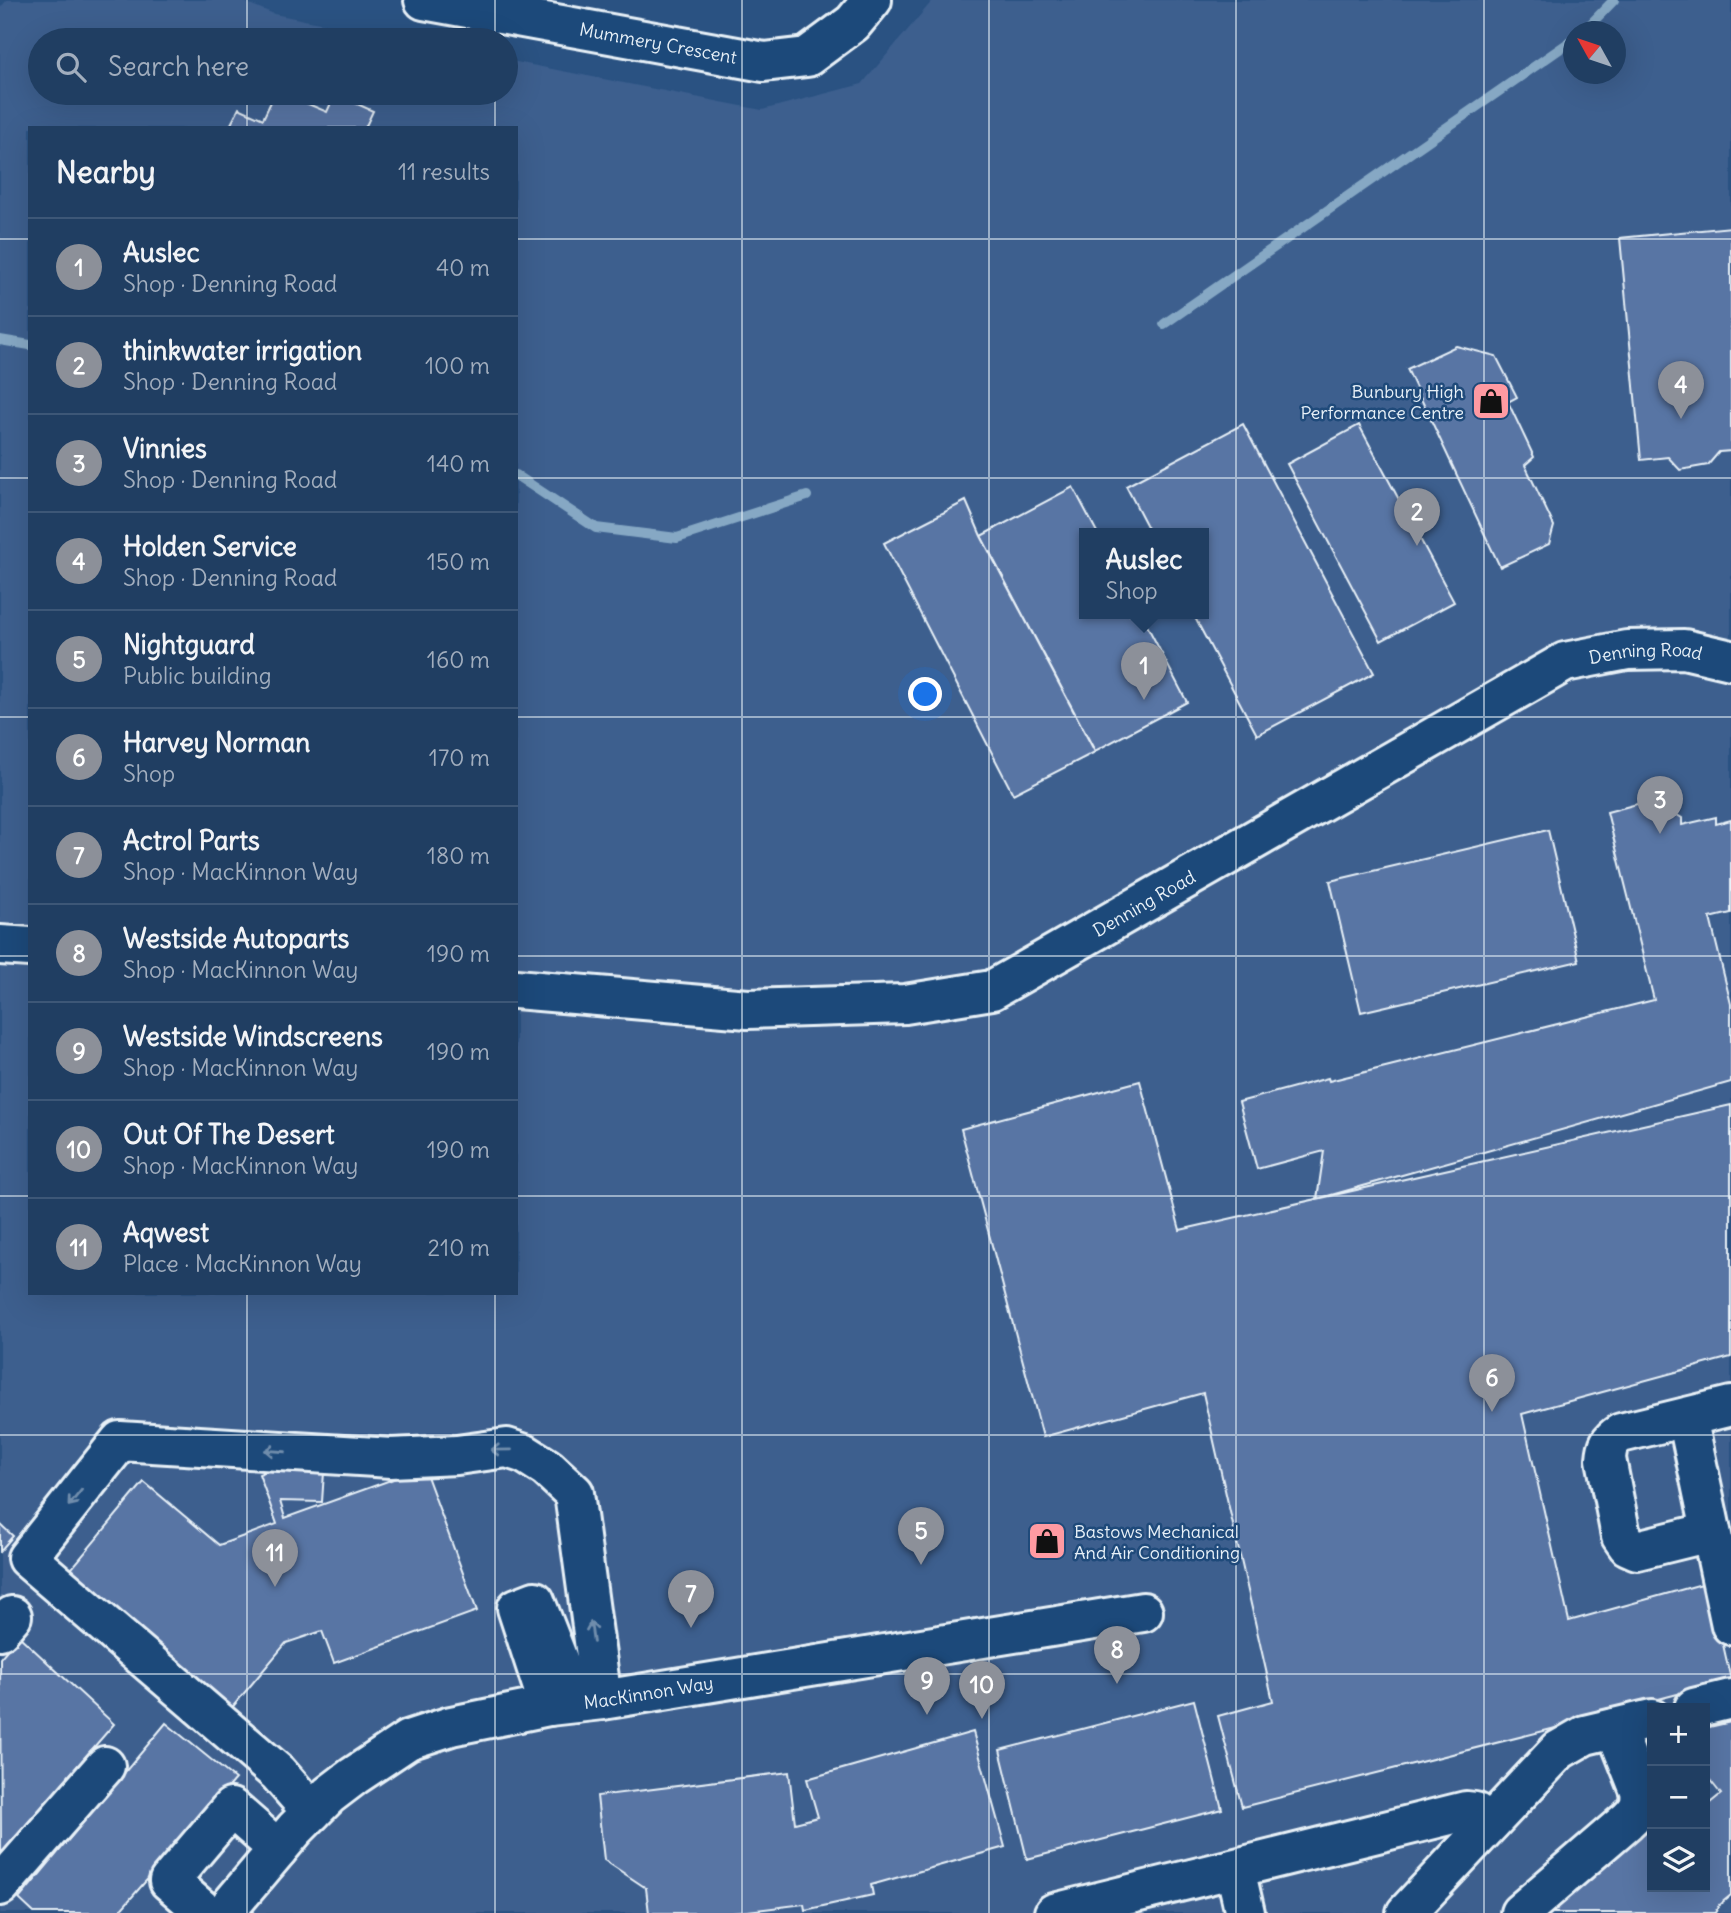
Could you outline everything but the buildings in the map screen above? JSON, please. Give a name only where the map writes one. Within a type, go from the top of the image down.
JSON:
[{"type":"street","name":"Mummery Crescent","points":[[424,0],[764,62],[807,57],[853,23],[872,0]]},
{"type":"street","name":"Denning Road","points":[[518,989],[748,1009],[905,1004],[992,990],[1565,662],[1627,650],[1684,649],[1731,660]]},
{"type":"street","points":[[0,944],[28,947]]},
{"type":"street","points":[[1710,1532],[1637,1550],[1628,1546],[1621,1536],[1606,1459],[1607,1446],[1621,1433],[1731,1406]]},
{"type":"street","points":[[1687,1417],[1731,1625]]},
{"type":"street","points":[[312,1812],[278,1773],[27,1558],[120,1441],[391,1458],[457,1455],[507,1448],[524,1454],[547,1468],[574,1493],[575,1703]]},
{"type":"street","points":[[536,1601],[517,1608],[575,1703]]},
{"type":"street","name":"MacKinnon Way","points":[[224,1913],[312,1812],[354,1776],[408,1740],[450,1726],[575,1703],[1143,1612]]},
{"type":"street","points":[[1710,1704],[1731,1699]]},
{"type":"street","points":[[1406,1913],[1559,1750],[1585,1735],[1647,1719]]},
{"type":"street","points":[[1520,1913],[1627,1822],[1639,1808],[1640,1791],[1615,1728]]},
{"type":"street","points":[[0,1886],[105,1766]]},
{"type":"street","points":[[206,1913],[169,1881],[231,1808],[278,1849]]},
{"type":"street","points":[[1055,1913],[1466,1811],[1475,1812],[1491,1822]]},
{"type":"street","points":[[1235,1869],[1245,1913]]},
{"type":"shaded area","points":[[7,0],[240,0],[274,14],[345,28],[28,28],[28,105],[518,105],[518,62],[762,110],[862,84],[933,0],[1731,0],[1731,1913],[0,1913],[0,8]]},
{"type":"waterway","points":[[1594,21],[1614,0]]},
{"type":"waterway","points":[[1164,324],[1563,47]]},
{"type":"waterway","points":[[0,340],[28,345]]},
{"type":"waterway","points":[[518,476],[596,528],[677,538],[807,496]]},
{"type":"place","name":"Bunbury High Performance Centre","points":[[1491,401]]},
{"type":"place","name":"Holden Service","points":[[1681,419]]},
{"type":"place","name":"thinkwater irrigation","points":[[1417,546]]},
{"type":"place","name":"Auslec","points":[[1144,700]]},
{"type":"place","name":"Vinnies","points":[[1660,834]]},
{"type":"place","name":"Harvey Norman","points":[[1492,1412]]},
{"type":"place","name":"Bastows Mechanical And Air Conditioning","points":[[1047,1541]]},
{"type":"place","name":"Nightguard","points":[[921,1565]]},
{"type":"place","name":"Aqwest","points":[[275,1587]]},
{"type":"place","name":"Actrol Parts","points":[[691,1628]]},
{"type":"place","name":"Westside Autoparts","points":[[1117,1684]]},
{"type":"place","name":"Westside Windscreens","points":[[927,1715]]},
{"type":"place","name":"Out Of The Desert","points":[[982,1719]]}]
